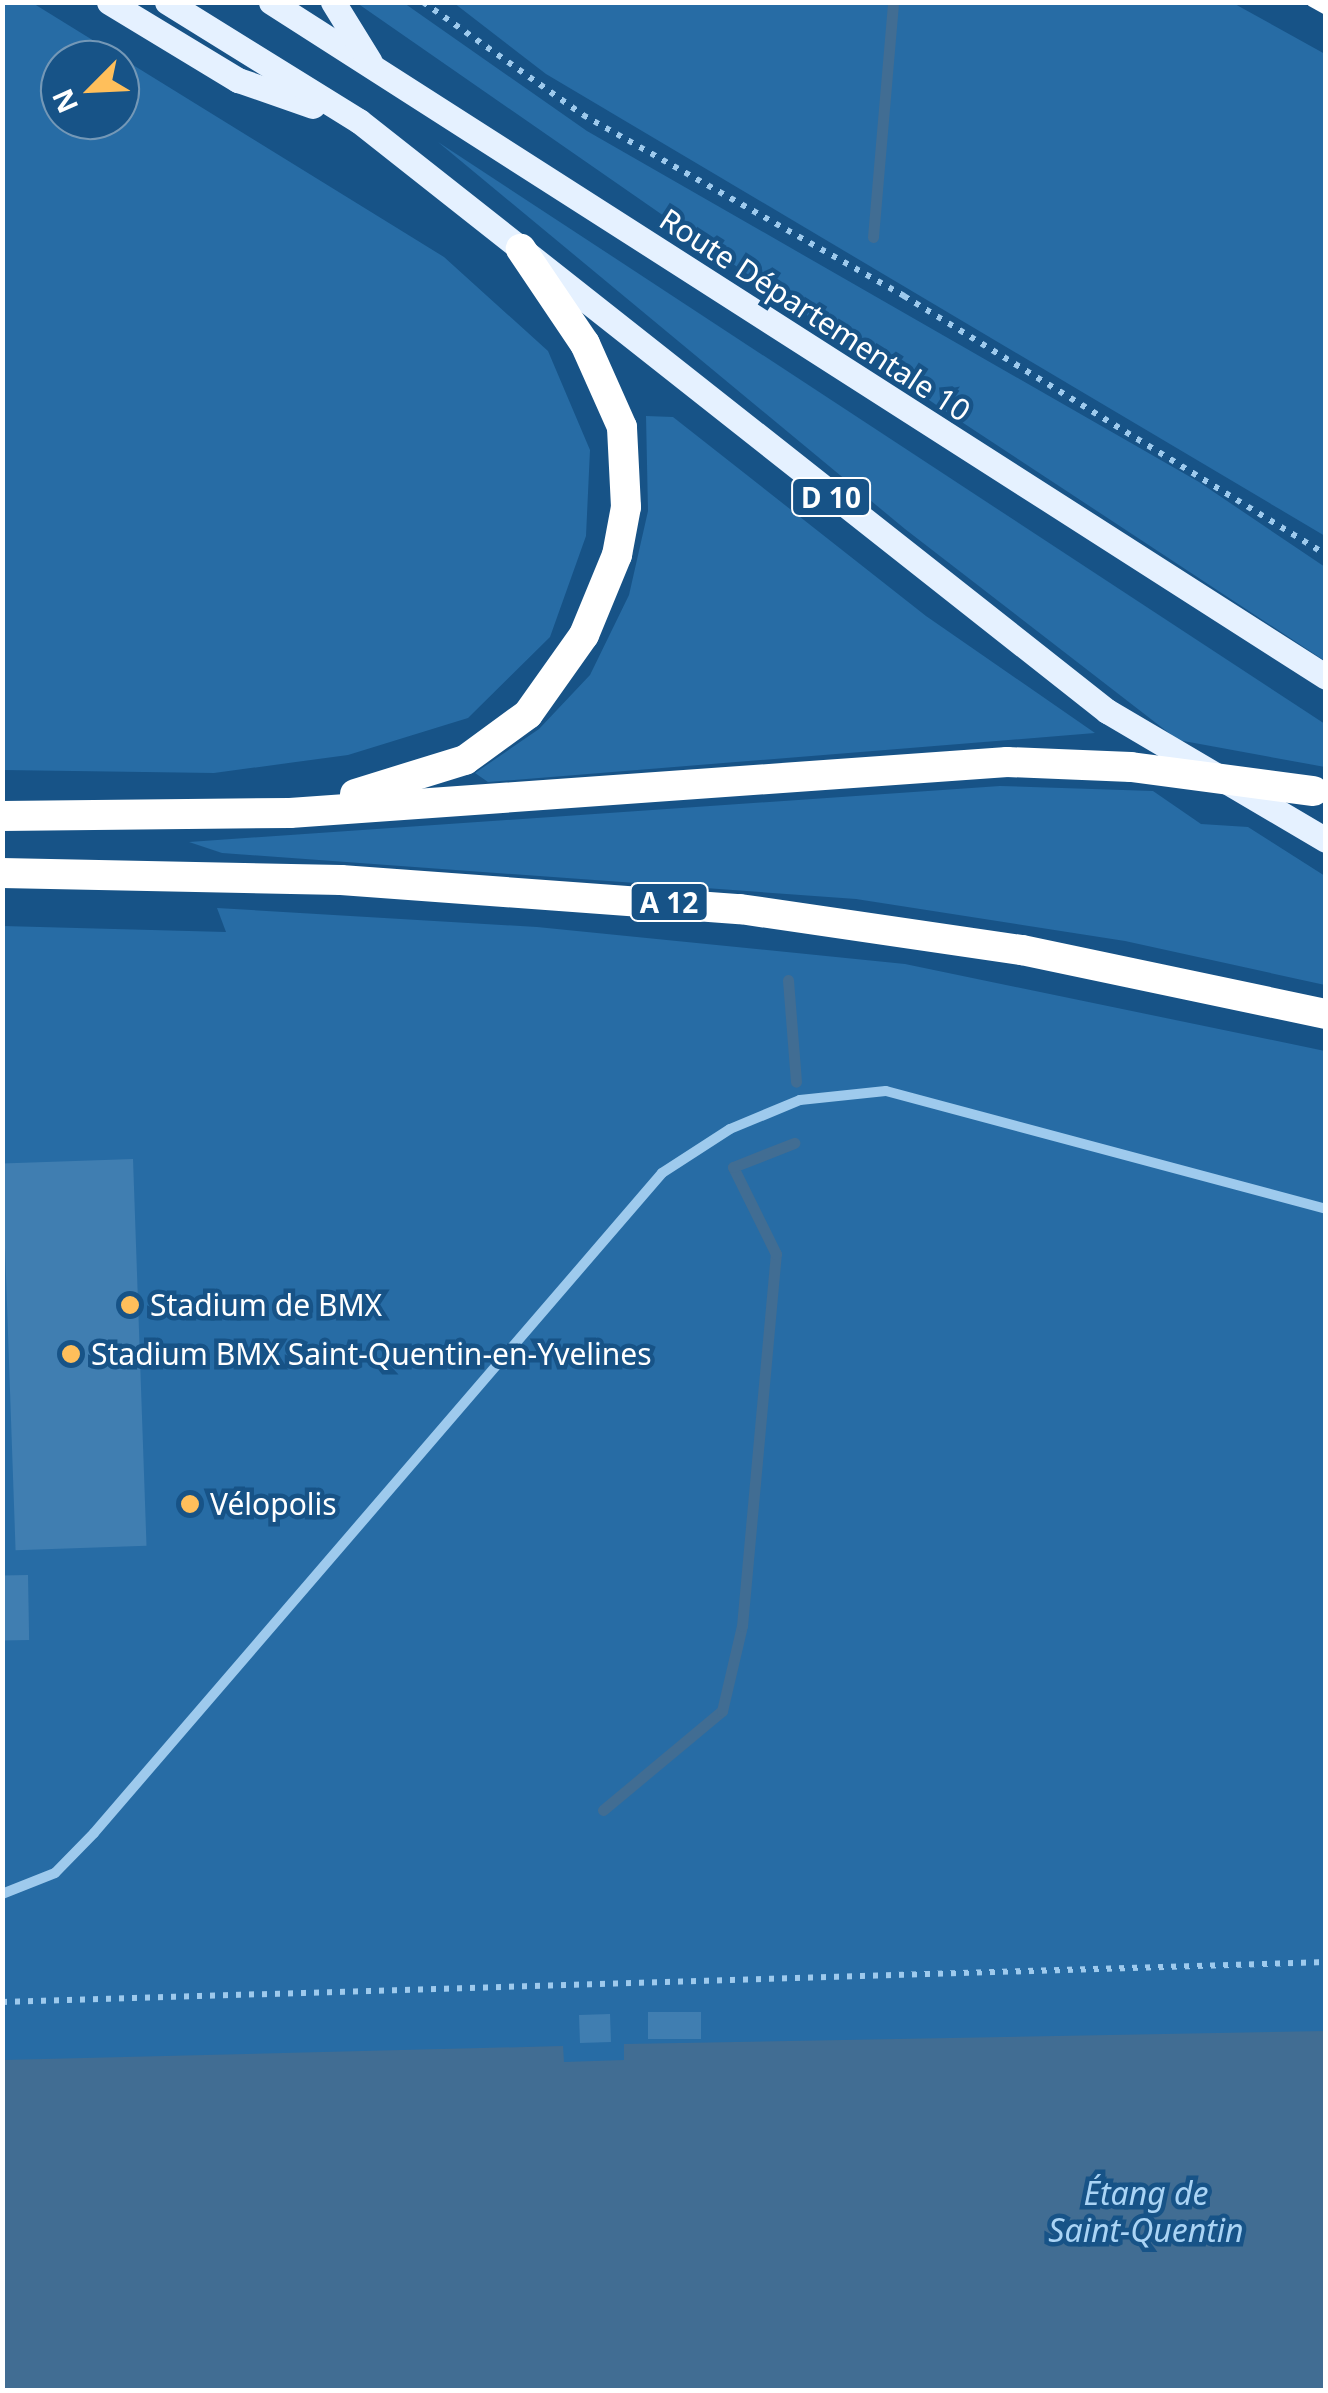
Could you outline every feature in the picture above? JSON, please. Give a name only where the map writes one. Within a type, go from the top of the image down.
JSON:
[{"type":"highway","points":[[290,812],[445,768],[502,736],[558,678],[604,597],[626,507],[622,427],[585,344],[521,249]]},
{"type":"highway","points":[[2,816],[290,812],[1007,762],[1132,767],[1319,792]]},
{"type":"highway","name":"A 12","points":[[2,872],[341,880],[740,909],[1022,950],[1326,1014]]},
{"type":"main road","name":"D 10","points":[[109,2],[238,80],[359,122]]},
{"type":"main road","name":"D 10","points":[[167,2],[359,122],[1106,712],[1326,840]]},
{"type":"main road","name":"Route Départementale 10","points":[[271,2],[1326,678]]},
{"type":"main road","points":[[333,2],[372,66]]},
{"type":"street","points":[[2,1894],[55,1873],[662,1173],[730,1129],[800,1100],[886,1091],[1326,1209]]},
{"type":"path","points":[[423,2],[583,115],[938,316],[1326,555]]},
{"type":"path","points":[[2,2002],[1326,1962]]},
{"type":"shaded area","points":[[31,2],[93,40],[40,40],[40,140],[140,140],[140,69],[444,257],[548,351],[590,450],[586,536],[550,637],[468,718],[348,755],[214,773],[3,770],[2,3]]},
{"type":"shaded area","points":[[357,3],[404,3],[587,131],[1199,482],[1325,567],[1325,661],[945,411]]},
{"type":"shaded area","points":[[454,3],[1233,3],[1325,54],[1325,536],[546,74]]},
{"type":"shaded area","points":[[438,142],[1325,724],[1325,767],[1178,740],[905,529]]},
{"type":"shaded area","points":[[646,416],[673,417],[926,616],[1095,733],[488,782],[475,773],[539,729],[590,675],[629,595],[648,511]]},
{"type":"shaded area","points":[[1000,786],[1153,791],[1201,824],[1248,827],[1325,876],[1325,985],[1125,941],[856,899],[222,853],[189,842]]},
{"type":"shaded area","points":[[217,908],[537,927],[905,964],[1325,1051],[1325,2390],[3,2390],[3,926],[226,932]]},
{"type":"water","name":"Étang de Saint-Quentin","points":[[1325,2031],[1325,2390],[3,2390],[3,2060],[563,2046],[564,2062],[624,2060],[624,2044]]},
{"type":"building","name":"Stadium BMX Saint-Quentin-en-Yvelines","points":[[133,1159],[147,1546],[16,1550],[2,1164]]},
{"type":"building","points":[[2,1575],[28,1575],[29,1640],[3,1640]]},
{"type":"building","points":[[648,2012],[701,2012],[701,2039],[648,2039]]},
{"type":"building","points":[[610,2014],[611,2042],[580,2043],[579,2015]]},
{"type":"waterway","points":[[873,237],[893,2]]},
{"type":"waterway","points":[[788,980],[796,1082]]},
{"type":"waterway","points":[[603,1810],[722,1711],[742,1626],[776,1254],[733,1167],[794,1143]]},
{"type":"railway","points":[[1310,2],[1326,11]]},
{"type":"place","name":"Stadium de BMX","points":[[130,1305]]},
{"type":"place","name":"Stadium BMX Saint-Quentin-en-Yvelines","points":[[71,1354]]},
{"type":"place","name":"Vélopolis","points":[[190,1504]]}]
